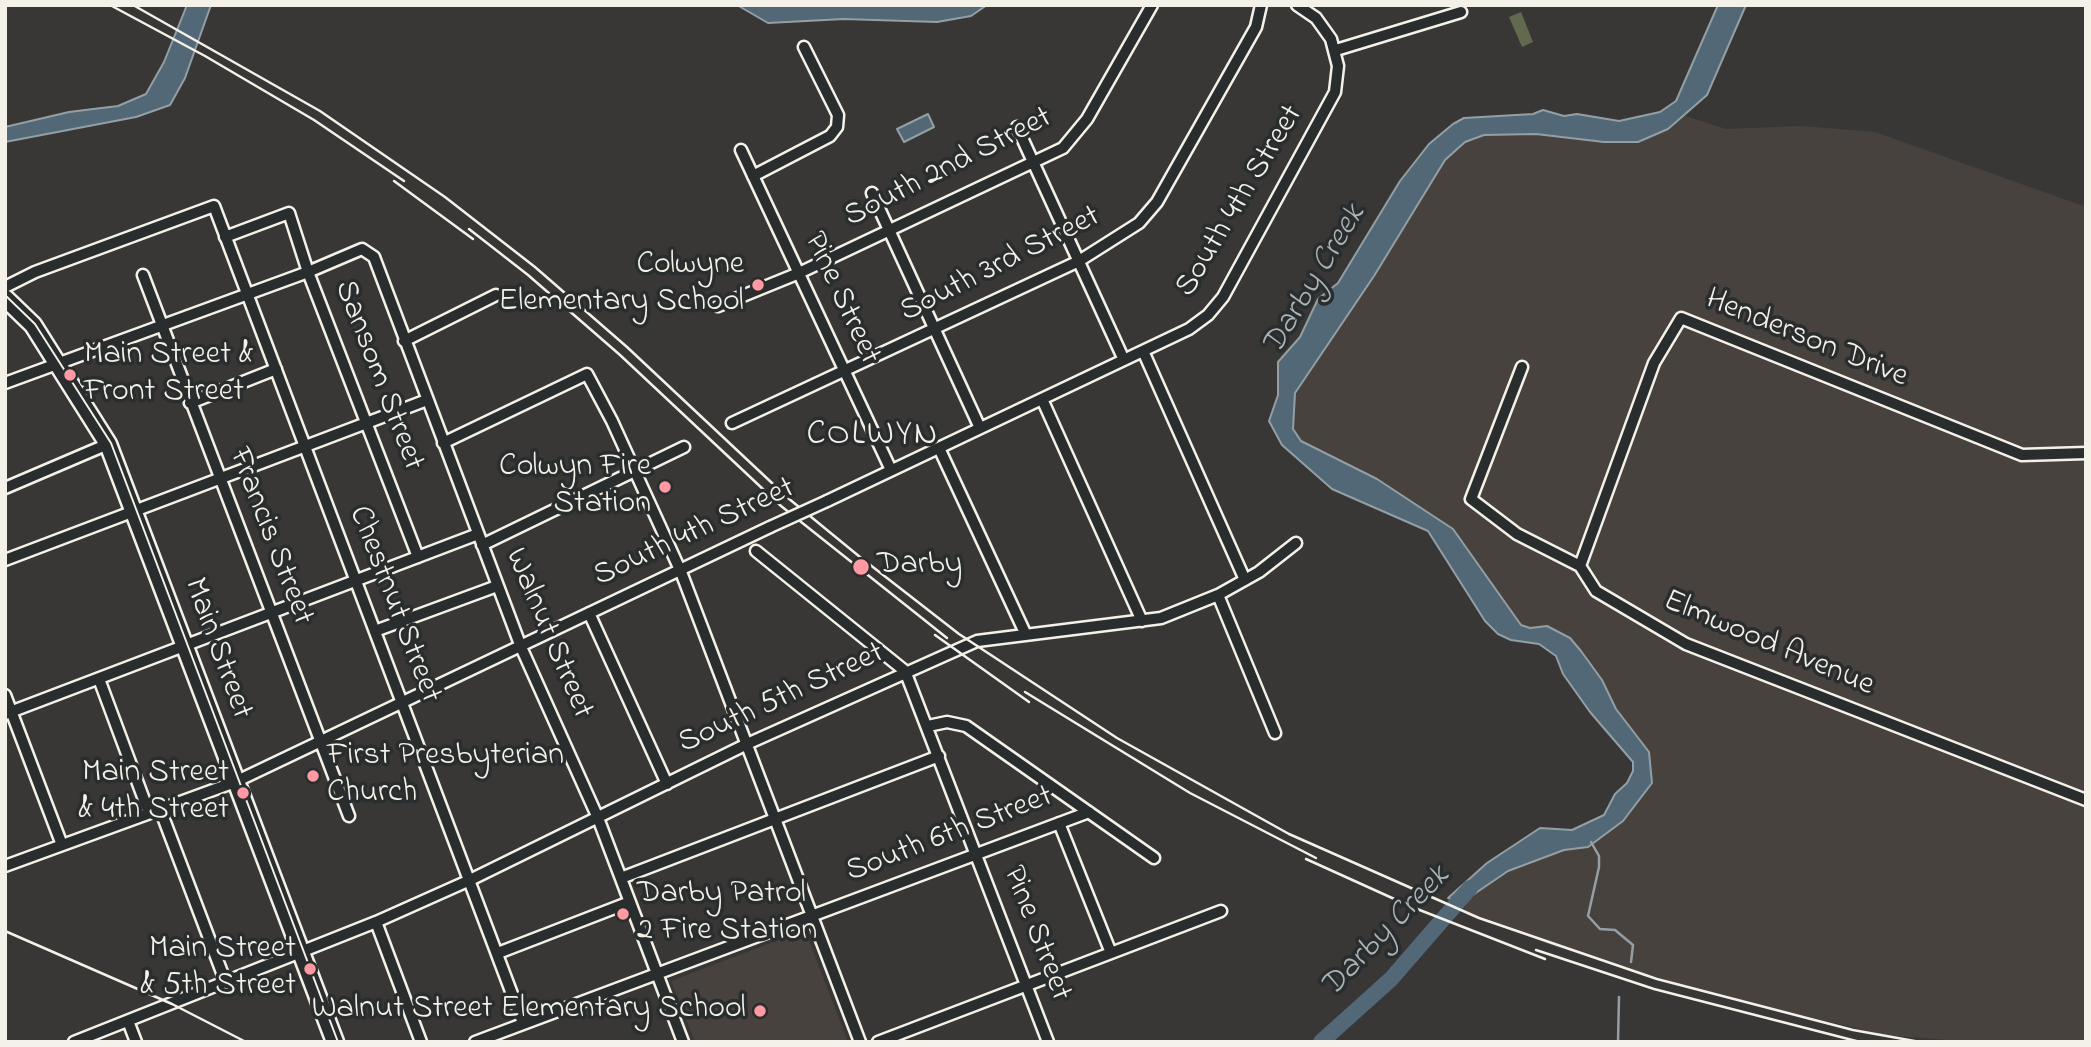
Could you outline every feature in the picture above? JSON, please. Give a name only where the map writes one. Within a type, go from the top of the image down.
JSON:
[{"type":"main road","name":"Main Street","points":[[5,298],[33,325],[108,444],[335,1042]]},
{"type":"street","name":"South 2nd Street","points":[[718,306],[799,273],[1063,148],[1080,131],[1152,5]]},
{"type":"street","name":"South 3rd Street","points":[[733,423],[1079,261],[1130,230],[1157,202],[1256,27],[1261,5]]},
{"type":"street","points":[[1297,5],[1316,18],[1336,50],[1461,12]]},
{"type":"street","points":[[753,176],[830,136],[837,127],[838,115],[804,47]]},
{"type":"street","name":"South 4th Street","points":[[5,866],[235,782],[1198,324],[1223,297],[1331,103],[1337,82],[1336,50]]},
{"type":"street","points":[[1017,127],[1124,360]]},
{"type":"street","name":"Pine Street","points":[[741,150],[891,470]]},
{"type":"street","points":[[872,193],[980,428]]},
{"type":"street","name":"Chestnut Street","points":[[5,287],[35,272],[214,206],[523,1023]]},
{"type":"street","name":"Sansom Street","points":[[225,237],[289,213],[308,272],[418,557]]},
{"type":"street","name":"Walnut Street","points":[[308,272],[362,249],[374,257],[521,647],[598,818],[683,1042]]},
{"type":"street","points":[[5,383],[308,272]]},
{"type":"street","name":"Francis Street","points":[[143,275],[349,816]]},
{"type":"street","points":[[404,341],[496,295]]},
{"type":"street","name":"Henderson Drive","points":[[1580,566],[1654,363],[1681,318],[2022,455],[2086,453]]},
{"type":"street","points":[[1143,351],[1245,580]]},
{"type":"street","name":"Elmwood Avenue","points":[[1522,367],[1471,499],[1517,534],[1580,566],[1596,591],[1686,644],[2086,800]]},
{"type":"street","points":[[190,403],[275,369]]},
{"type":"street","points":[[443,443],[587,374],[681,572],[814,915],[860,1042]]},
{"type":"street","points":[[1042,399],[1142,621]]},
{"type":"street","points":[[5,560],[427,400]]},
{"type":"street","points":[[5,488],[108,444]]},
{"type":"street","points":[[482,545],[684,447]]},
{"type":"street","points":[[939,448],[1026,635]]},
{"type":"street","points":[[8,713],[478,534]]},
{"type":"street","name":"South 5th Street","points":[[74,1042],[302,954],[376,922],[470,880],[747,744],[977,641],[1161,618],[1218,595],[1245,580],[1273,563],[1296,543]]},
{"type":"street","name":"Pine Street","points":[[756,551],[905,671],[1048,1042]]},
{"type":"street","points":[[375,631],[497,586]]},
{"type":"street","points":[[1218,595],[1275,733]]},
{"type":"street","points":[[589,614],[667,784]]},
{"type":"street","points":[[99,679],[149,813]]},
{"type":"street","points":[[5,695],[8,713],[62,845]]},
{"type":"street","points":[[928,726],[947,722],[966,726],[1154,858]]},
{"type":"street","points":[[621,878],[939,756]]},
{"type":"street","points":[[160,809],[226,983]]},
{"type":"street","name":"South 6th Street","points":[[475,1042],[1089,812]]},
{"type":"street","points":[[1059,822],[1111,953]]},
{"type":"street","points":[[498,953],[630,902]]},
{"type":"street","points":[[878,1042],[1221,911]]},
{"type":"street","points":[[376,922],[421,1042]]},
{"type":"street","points":[[128,1021],[136,1042]]},
{"type":"shaded area","points":[[1676,113],[1726,129],[1801,126],[1875,132],[2086,207],[2086,1042],[1973,1042],[1885,1035],[1713,994],[1556,947],[1463,912],[1475,883],[1607,819],[1644,760],[1575,661],[1499,621],[1430,525],[1295,439],[1278,416],[1443,148],[1486,129],[1630,136]]},
{"type":"shaded area","name":"Walnut Street Elementary School","points":[[805,930],[848,1042],[695,1042],[671,981]]},
{"type":"green space","points":[[1521,12],[1533,42],[1522,47],[1509,17]]},
{"type":"water","points":[[187,5],[211,5],[185,78],[170,105],[136,117],[5,142],[5,127],[69,112],[118,106],[146,94],[164,62]]},
{"type":"water","points":[[737,5],[987,5],[971,16],[937,22],[844,19],[768,23]]},
{"type":"water","points":[[1718,5],[1746,5],[1707,95],[1668,129],[1638,142],[1604,142],[1536,134],[1484,135],[1465,142],[1445,160],[1374,276],[1295,393],[1293,429],[1301,441],[1377,479],[1453,529],[1521,625],[1530,628],[1547,626],[1570,638],[1602,680],[1616,709],[1649,752],[1652,783],[1623,821],[1588,847],[1564,850],[1508,871],[1461,903],[1448,898],[1487,863],[1540,828],[1572,830],[1604,815],[1615,794],[1627,783],[1633,771],[1633,762],[1590,712],[1563,674],[1556,656],[1539,644],[1511,640],[1498,634],[1485,621],[1428,531],[1332,489],[1282,445],[1269,421],[1278,395],[1278,362],[1300,337],[1318,299],[1338,283],[1400,181],[1429,144],[1453,124],[1464,118],[1533,114],[1543,110],[1564,116],[1577,114],[1619,121],[1660,112],[1676,101]]},
{"type":"water","points":[[928,114],[934,127],[904,142],[897,129]]},
{"type":"waterway","points":[[1591,842],[1599,856],[1599,867],[1588,916],[1600,929],[1615,930],[1633,945],[1631,962]]},
{"type":"waterway","name":"Darby Creek","points":[[1321,1042],[1391,979],[1470,888]]},
{"type":"waterway","points":[[1618,1042],[1619,997]]},
{"type":"tram line","points":[[5,295],[35,324],[111,443],[338,1042]]},
{"type":"railway","points":[[110,5],[205,56],[314,120],[404,181]]},
{"type":"railway","points":[[133,5],[320,111],[445,197],[535,267],[627,347],[788,498],[860,557],[959,634],[1117,738],[1289,834],[1479,918],[1657,979],[1853,1030],[1920,1042]]},
{"type":"railway","points":[[394,181],[473,239]]},
{"type":"railway","points":[[469,229],[528,275],[620,355],[781,506],[947,638]]},
{"type":"railway","points":[[935,635],[1029,702]]},
{"type":"railway","points":[[1025,692],[1190,793],[1316,858]]},
{"type":"railway","points":[[1306,859],[1412,907],[1545,959]]},
{"type":"railway","points":[[5,931],[172,1004],[246,1042]]},
{"type":"railway","points":[[1536,950],[1654,989],[1860,1042]]},
{"type":"place","name":"Colwyne Elementary School","points":[[758,285]]},
{"type":"place","name":"Main Street & Front Street","points":[[70,375]]},
{"type":"place","name":"Colwyn Fire Station","points":[[665,487]]},
{"type":"place","name":"Darby","points":[[861,567]]},
{"type":"place","name":"First Presbyterian Church","points":[[313,776]]},
{"type":"place","name":"Main Street & 4th Street","points":[[243,793]]},
{"type":"place","name":"Darby Patrol 2 Fire Station","points":[[623,914]]},
{"type":"place","name":"Main Street & 5th Street","points":[[310,969]]},
{"type":"place","name":"Walnut Street Elementary School","points":[[760,1011]]},
{"type":"district","name":"COLWYN","points":[[873,437]]}]
